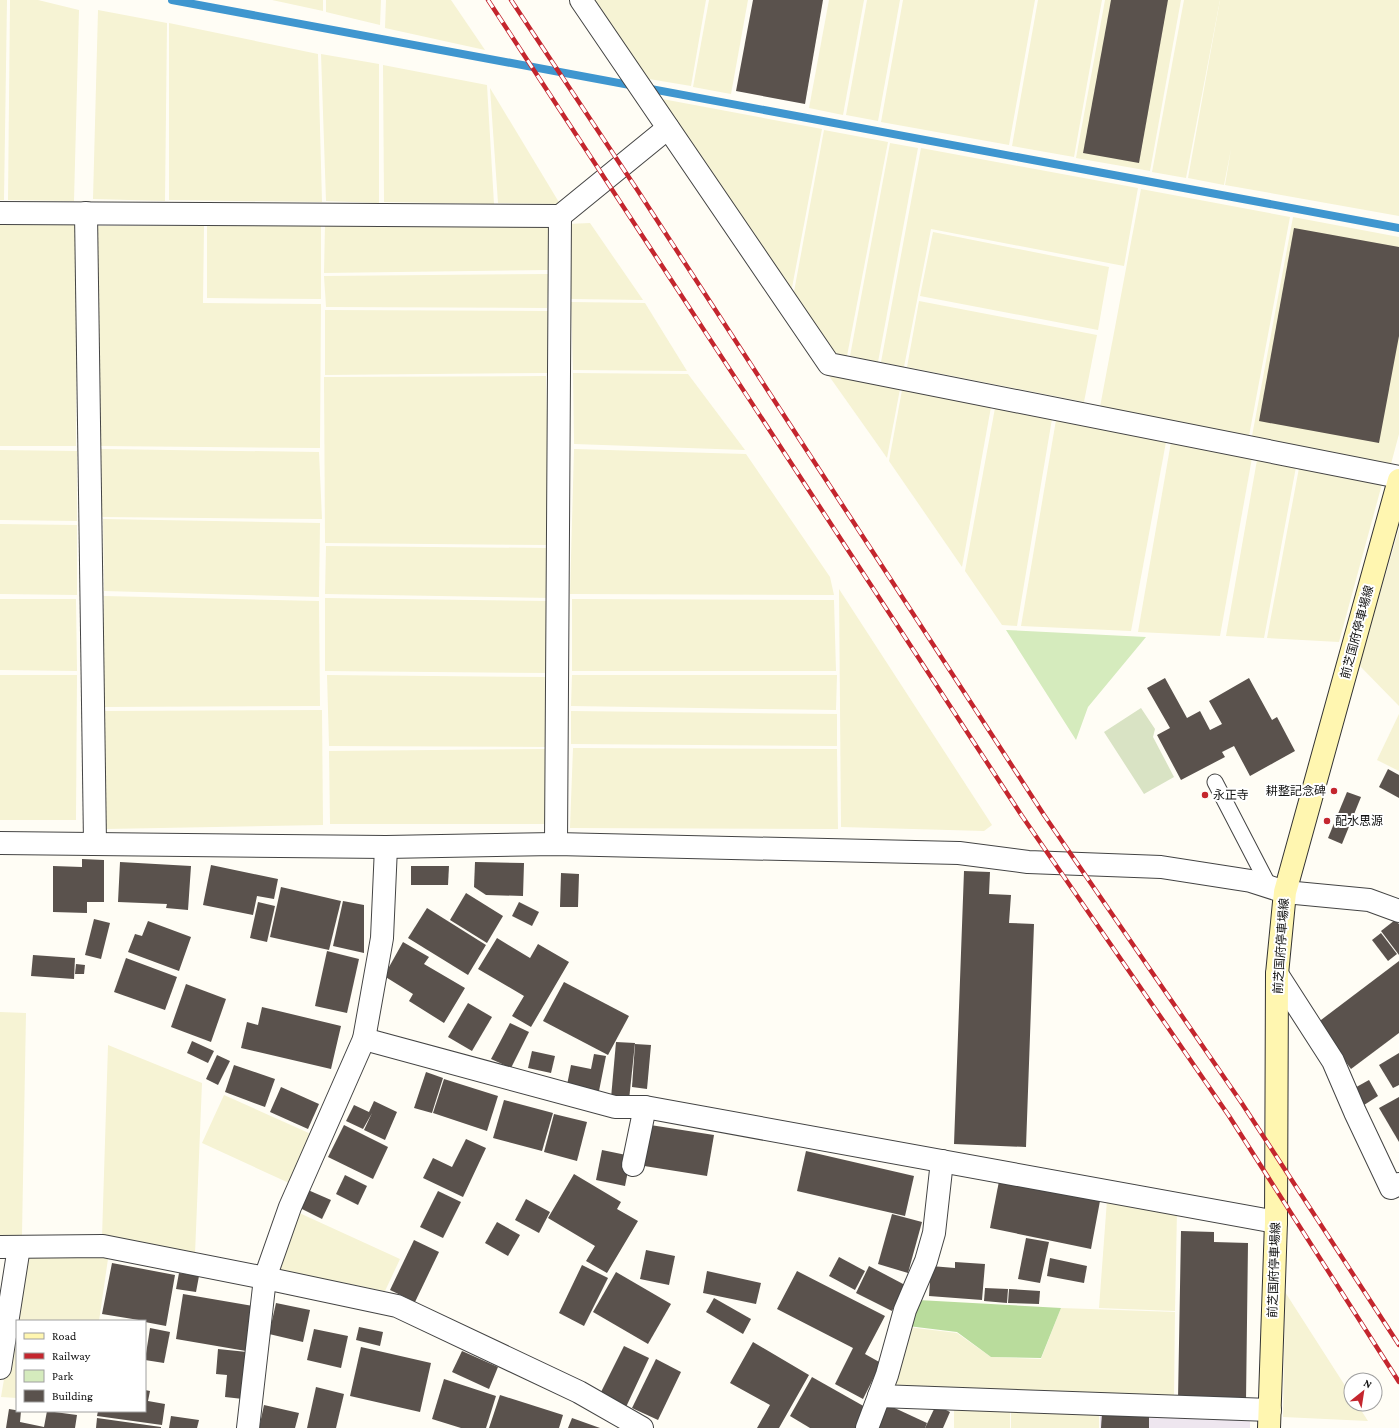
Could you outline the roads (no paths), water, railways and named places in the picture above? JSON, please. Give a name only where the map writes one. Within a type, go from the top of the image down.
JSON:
[{"type":"main road","name":"前芝国府停車場線","points":[[1270,1419],[1276,1222],[1277,889],[1399,478]]},
{"type":"street","points":[[581,0],[829,364],[1399,478]]},
{"type":"street","points":[[0,212],[560,216],[668,128]]},
{"type":"street","points":[[86,213],[95,843]]},
{"type":"street","points":[[556,844],[560,216]]},
{"type":"street","points":[[0,843],[386,846],[556,844],[959,853],[1028,862],[1161,867],[1251,881],[1277,889],[1369,900],[1399,911]]},
{"type":"street","points":[[248,1428],[265,1278],[290,1207],[364,1039],[382,938],[386,846]]},
{"type":"street","points":[[1277,974],[1333,1061],[1391,1188],[1399,1184]]},
{"type":"street","points":[[364,1039],[615,1107],[645,1108],[1276,1222]]},
{"type":"street","points":[[633,1165],[645,1108]]},
{"type":"street","points":[[867,1428],[887,1375],[905,1310],[926,1261],[934,1233],[942,1161]]},
{"type":"street","points":[[0,1368],[10,1247],[103,1246],[397,1306],[579,1392],[642,1428]]},
{"type":"street","points":[[879,1396],[1270,1419]]},
{"type":"lane","points":[[1215,782],[1277,889]]},
{"type":"waterway","points":[[172,0],[1399,228]]},
{"type":"railway","points":[[488,0],[1022,816],[1229,1116],[1399,1382]]},
{"type":"railway","points":[[511,0],[638,191],[1044,815],[1241,1102],[1399,1345]]},
{"type":"place","name":"耕整記念碑","points":[[1334,791]]},
{"type":"place","name":"永正寺","points":[[1205,795]]},
{"type":"place","name":"配水思源","points":[[1327,821]]}]
